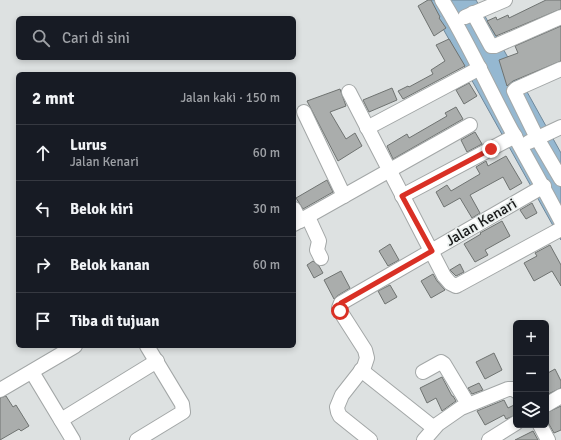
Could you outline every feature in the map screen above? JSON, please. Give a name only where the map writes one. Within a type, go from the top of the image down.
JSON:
[{"type":"street","points":[[442,0],[464,17],[492,46],[561,17]]},
{"type":"street","points":[[464,17],[505,0]]},
{"type":"street","points":[[464,17],[480,68],[525,141],[561,221]]},
{"type":"street","points":[[366,128],[480,68]]},
{"type":"street","points":[[561,68],[514,91],[525,141],[561,179]]},
{"type":"street","points":[[349,92],[388,171],[444,276],[450,283],[456,286],[561,229]]},
{"type":"street","points":[[304,112],[344,196]]},
{"type":"street","points":[[321,258],[317,250],[319,241],[299,218],[344,196],[470,125]]},
{"type":"street","points":[[402,196],[525,141],[561,127]]},
{"type":"street","name":"Jalan Kenari","points":[[361,370],[367,358],[365,350],[340,311],[339,308],[341,303],[544,186]]},
{"type":"street","points":[[0,390],[72,348]]},
{"type":"street","points":[[137,440],[183,412],[182,404],[149,348]]},
{"type":"street","points":[[61,420],[157,361]]},
{"type":"street","points":[[423,372],[441,362],[444,364],[468,404]]},
{"type":"street","points":[[370,440],[340,416],[337,407],[342,395],[361,370],[434,428]]},
{"type":"street","points":[[32,372],[73,440]]},
{"type":"street","points":[[424,440],[434,428],[447,417],[468,404],[508,389],[513,389]]},
{"type":"street","points":[[549,403],[561,396]]},
{"type":"street","points":[[489,440],[513,425]]},
{"type":"street","points":[[542,428],[548,440]]},
{"type":"water","points":[[427,0],[476,0],[561,153],[561,240]]},
{"type":"building","points":[[428,0],[431,0],[440,17],[439,18],[446,28],[434,36],[418,6]]},
{"type":"building","points":[[546,0],[561,0],[561,9],[496,36],[487,21],[496,17],[497,20],[508,15],[509,18]]},
{"type":"building","points":[[561,26],[561,61],[513,81],[507,86],[499,60],[518,53],[515,46]]},
{"type":"building","points":[[449,39],[465,66],[403,99],[398,91],[408,86],[409,87],[433,74],[431,70],[445,61],[436,45]]},
{"type":"building","points":[[469,83],[477,96],[464,104],[456,90]]},
{"type":"building","points":[[392,88],[397,100],[369,112],[363,100]]},
{"type":"building","points":[[340,89],[346,106],[330,112],[346,139],[355,133],[362,146],[338,161],[307,101]]},
{"type":"building","points":[[456,107],[463,119],[393,159],[387,146],[407,134],[409,138],[447,116],[445,113]]},
{"type":"building","points":[[475,132],[482,144],[467,152],[461,140]]},
{"type":"building","points":[[506,156],[522,183],[510,190],[503,177],[470,195],[480,213],[472,218],[460,198],[444,207],[436,192],[447,185],[451,191],[480,174],[476,167],[486,161],[488,166]]},
{"type":"building","points":[[327,180],[333,192],[303,209],[296,198]]},
{"type":"building","points":[[532,203],[537,213],[526,219],[520,210]]},
{"type":"building","points":[[502,221],[510,236],[485,250],[488,255],[475,262],[464,244]]},
{"type":"building","points":[[390,244],[399,260],[388,266],[379,251]]},
{"type":"building","points":[[550,245],[561,265],[561,286],[552,271],[534,281],[524,263],[537,256],[535,253]]},
{"type":"building","points":[[313,261],[319,266],[323,273],[314,278],[307,265]]},
{"type":"building","points":[[460,264],[464,272],[456,276],[450,270]]},
{"type":"building","points":[[341,271],[350,288],[334,299],[324,280]]},
{"type":"building","points":[[433,274],[445,290],[431,298],[421,281]]},
{"type":"building","points":[[390,285],[397,297],[385,304],[378,291]]},
{"type":"building","points":[[494,353],[502,370],[485,379],[476,362]]},
{"type":"building","points":[[555,369],[561,381],[561,388],[549,394],[549,392],[549,372]]},
{"type":"building","points":[[442,377],[456,401],[442,411],[436,398],[427,403],[420,388]]},
{"type":"building","points":[[479,383],[483,390],[472,394],[468,388]]},
{"type":"building","points":[[6,396],[13,407],[16,405],[29,426],[21,431],[19,429],[0,440],[0,398]]},
{"type":"building","points":[[504,400],[508,408],[513,406],[513,416],[506,419],[504,415],[485,425],[477,411]]},
{"type":"building","points":[[561,406],[561,430],[554,433],[549,424],[549,412]]},
{"type":"building","points":[[533,431],[538,440],[515,440]]},
{"type":"route","points":[[340,311],[339,308],[341,303],[432,251],[402,196],[491,149]]}]
